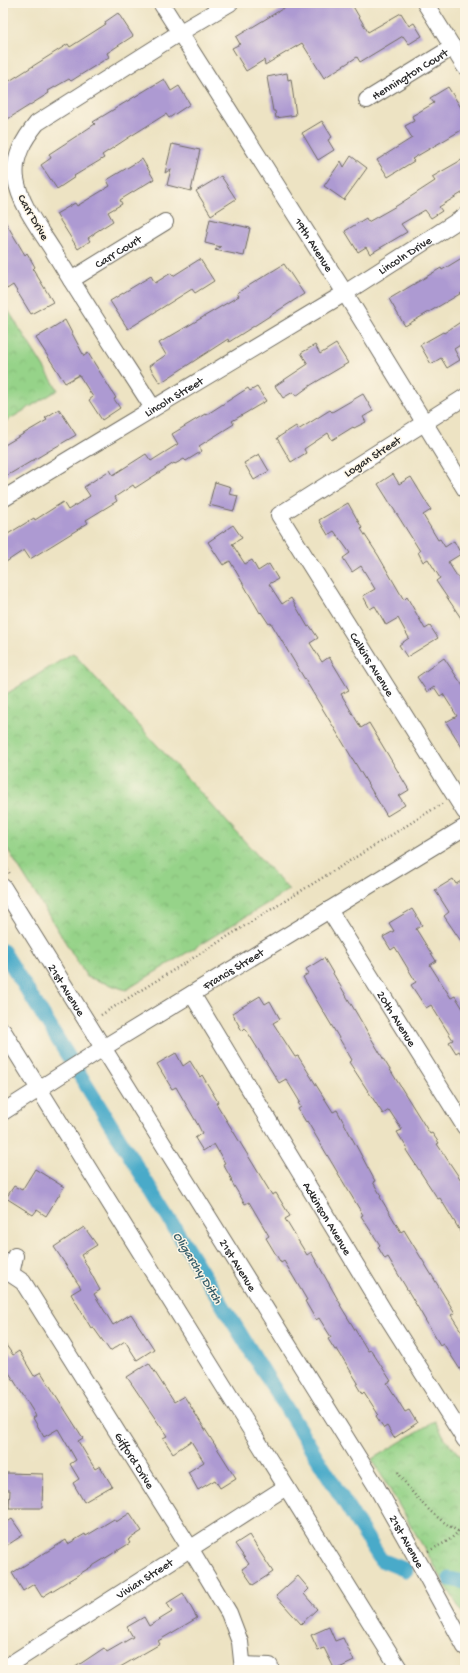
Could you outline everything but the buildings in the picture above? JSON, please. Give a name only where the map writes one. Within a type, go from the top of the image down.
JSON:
[{"type":"street","name":"19th Avenue","points":[[161,3],[345,293],[465,489]]},
{"type":"street","points":[[179,33],[230,3]]},
{"type":"street","points":[[425,3],[465,67]]},
{"type":"street","name":"Carr Drive","points":[[153,408],[71,280],[20,196],[16,177],[17,158],[25,138],[37,123],[179,33]]},
{"type":"street","name":"Hennington Court","points":[[367,100],[453,47]]},
{"type":"street","name":"Lincoln Drive","points":[[345,293],[465,216]]},
{"type":"street","name":"Carr Court","points":[[71,280],[165,222]]},
{"type":"street","name":"Lincoln Street","points":[[3,499],[345,293]]},
{"type":"street","name":"Logan Street","points":[[279,515],[465,397]]},
{"type":"street","name":"Calkins Avenue","points":[[279,515],[465,812]]},
{"type":"street","name":"Francis Street","points":[[3,1112],[103,1048],[465,827]]},
{"type":"street","name":"21st Avenue","points":[[3,887],[376,1486],[465,1648]]},
{"type":"street","name":"20th Avenue","points":[[329,910],[465,1127]]},
{"type":"street","name":"Adkinson Avenue","points":[[192,994],[384,1311],[465,1440]]},
{"type":"street","points":[[3,1031],[400,1670]]},
{"type":"street","points":[[7,1274],[15,1256]]},
{"type":"street","name":"Gifford Drive","points":[[7,1274],[23,1282],[190,1548],[229,1613],[240,1642],[243,1668],[270,1666]]},
{"type":"street","name":"Vivian Street","points":[[3,1669],[286,1487]]},
{"type":"path","points":[[98,1017],[455,796]]},
{"type":"path","points":[[398,1472],[408,1488],[418,1499],[465,1536]]},
{"type":"path","points":[[424,1553],[444,1543],[459,1532],[465,1522]]},
{"type":"green space","points":[[3,302],[58,390],[3,423]]},
{"type":"green space","points":[[73,653],[289,890],[126,990],[87,977],[3,842],[3,696]]},
{"type":"green space","points":[[435,1421],[446,1440],[465,1461],[465,1618],[372,1459]]},
{"type":"waterway","name":"Oligarchy Ditch","points":[[3,951],[381,1560],[406,1570]]},
{"type":"waterway","name":"Oligarchy Ditch","points":[[450,1579],[465,1582]]}]
